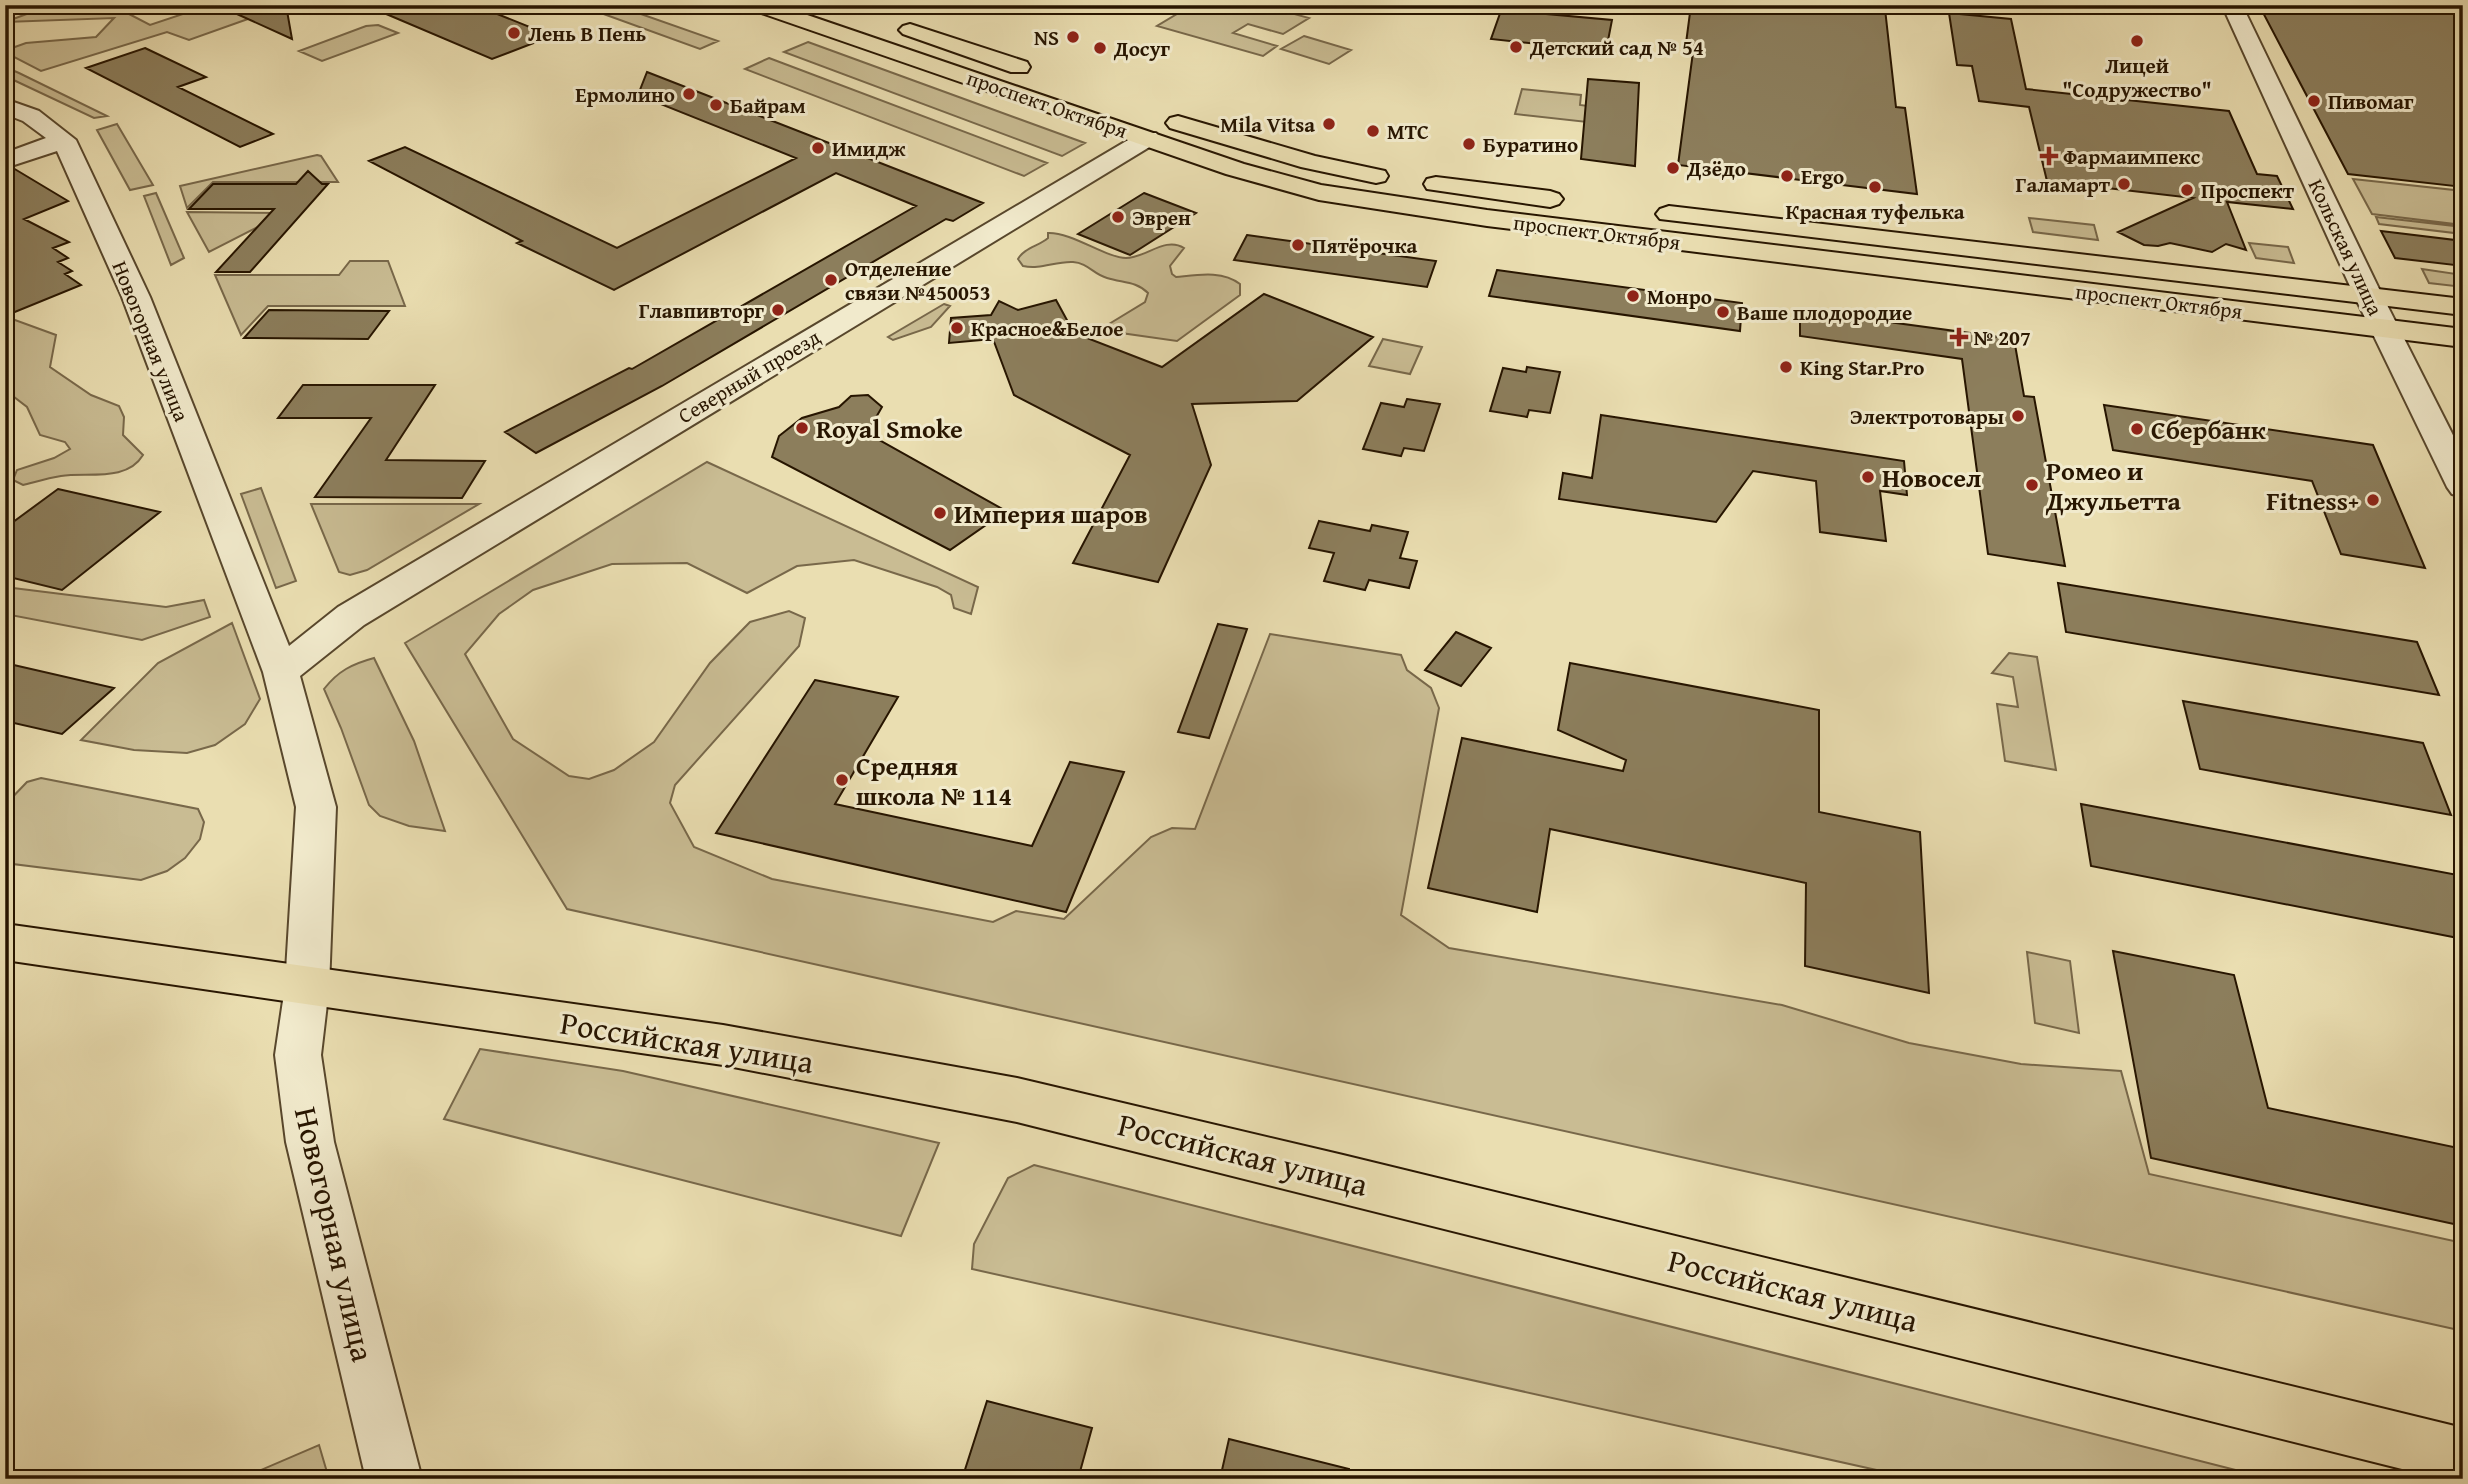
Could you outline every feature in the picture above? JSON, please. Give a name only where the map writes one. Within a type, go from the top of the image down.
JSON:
[{"type":"main road","name":"проспект Октября","points":[[757,5],[1151,126],[1356,173],[1580,203]]},
{"type":"main road","name":"проспект Октября","points":[[886,22],[1037,73]]},
{"type":"main road","name":"проспект Октября","points":[[1151,126],[1234,169],[1307,189],[1404,206],[2463,338]]},
{"type":"main road","name":"проспект Октября","points":[[1647,211],[2463,307]]},
{"type":"main road","points":[[2058,259],[2065,289]]},
{"type":"main road","name":"Российская улица","points":[[5,942],[127,957],[307,987],[723,1045],[1029,1103],[2463,1456]]},
{"type":"street","name":"Кольская улица","points":[[2232,5],[2368,295],[2463,487]]},
{"type":"street","name":"Новогорная улица","points":[[5,106],[31,116],[64,140],[136,297],[282,672],[316,807],[307,987],[298,1055],[310,1142],[394,1479]]},
{"type":"street","name":"Северный проезд","points":[[282,672],[351,616],[1151,126]]},
{"type":"street","points":[[5,161],[64,140]]},
{"type":"shaded area","points":[[51,5],[132,9],[129,14],[150,25],[183,14],[180,9],[190,5],[287,5],[189,40],[167,32],[41,71],[12,56],[12,48],[26,43],[96,37],[114,18],[5,22]]},
{"type":"shaded area","points":[[1192,5],[1262,5],[1309,18],[1283,34],[1248,24],[1233,33],[1277,46],[1263,56],[1157,26]]},
{"type":"shaded area","points":[[621,7],[718,41],[700,49],[587,8]]},
{"type":"shaded area","points":[[378,25],[398,33],[322,61],[299,51],[366,26]]},
{"type":"shaded area","points":[[1304,36],[1351,50],[1329,64],[1281,49]]},
{"type":"shaded area","points":[[808,42],[1085,143],[1062,156],[784,52]]},
{"type":"shaded area","points":[[769,58],[1047,163],[1024,176],[745,69]]},
{"type":"shaded area","points":[[5,67],[107,116],[94,118],[5,76]]},
{"type":"shaded area","points":[[1522,89],[1581,95],[1580,105],[1617,110],[1614,125],[1515,114]]},
{"type":"shaded area","points":[[117,124],[153,185],[130,190],[97,130]]},
{"type":"shaded area","points":[[321,156],[338,182],[213,182],[187,208],[180,186]]},
{"type":"shaded area","points":[[2353,179],[2463,191],[2463,225],[2372,214]]},
{"type":"shaded area","points":[[156,193],[184,258],[171,265],[144,196]]},
{"type":"shaded area","points":[[187,212],[285,213],[209,252]]},
{"type":"shaded area","points":[[2376,217],[2463,227],[2463,234],[2379,224]]},
{"type":"shaded area","points":[[2029,218],[2094,225],[2098,240],[2033,232]]},
{"type":"shaded area","points":[[1048,233],[1068,236],[1109,254],[1126,258],[1170,244],[1177,245],[1184,248],[1170,266],[1172,274],[1176,277],[1209,274],[1225,277],[1240,284],[1240,295],[1177,341],[1114,332],[1109,324],[1145,302],[1148,293],[1134,284],[1102,276],[1078,263],[1023,266],[1018,259],[1021,255],[1048,238]]},
{"type":"shaded area","points":[[2249,243],[2288,247],[2294,263],[2256,258]]},
{"type":"shaded area","points":[[350,261],[388,261],[405,306],[268,306],[241,335],[215,275],[339,275]]},
{"type":"shaded area","points":[[2422,269],[2463,275],[2463,287],[2429,283]]},
{"type":"shaded area","points":[[944,304],[950,306],[931,327],[893,340],[888,337]]},
{"type":"shaded area","points":[[5,319],[56,335],[50,367],[91,395],[119,406],[124,417],[123,435],[143,455],[136,463],[127,469],[106,474],[61,476],[23,485],[13,480],[17,470],[54,458],[70,449],[65,442],[40,435],[27,407],[5,390]]},
{"type":"shaded area","points":[[1383,339],[1422,347],[1410,374],[1369,366]]},
{"type":"shaded area","points":[[707,462],[978,587],[971,614],[954,608],[951,595],[937,587],[854,560],[797,566],[747,593],[687,563],[612,564],[533,590],[499,614],[465,654],[513,739],[569,776],[589,779],[614,770],[654,742],[710,663],[750,622],[789,611],[805,618],[799,646],[675,785],[670,803],[694,847],[772,879],[993,922],[1016,911],[1064,919],[1151,837],[1172,828],[1195,829],[1270,634],[1401,655],[1407,670],[1431,688],[1439,708],[1401,915],[1449,948],[1782,1005],[1909,1043],[2021,1064],[2121,1071],[2149,1174],[2463,1243],[2463,1331],[567,909],[405,643]]},
{"type":"shaded area","points":[[261,488],[296,581],[276,588],[241,494]]},
{"type":"shaded area","points":[[311,504],[479,504],[367,570],[350,575],[339,572]]},
{"type":"shaded area","points":[[5,587],[166,607],[204,600],[210,617],[142,640],[5,614]]},
{"type":"shaded area","points":[[232,623],[260,699],[245,724],[215,745],[187,753],[134,750],[81,740],[158,663]]},
{"type":"shaded area","points":[[2009,653],[2037,657],[2056,770],[2005,761],[1997,704],[2018,707],[2013,677],[1992,673]]},
{"type":"shaded area","points":[[374,658],[414,741],[445,831],[409,826],[380,816],[369,805],[324,689],[346,669]]},
{"type":"shaded area","points":[[41,778],[198,809],[204,822],[200,839],[185,858],[167,871],[141,880],[5,863],[5,805],[27,782]]},
{"type":"shaded area","points":[[2027,952],[2070,961],[2079,1033],[2035,1023]]},
{"type":"shaded area","points":[[480,1049],[623,1071],[939,1143],[901,1236],[444,1119]]},
{"type":"shaded area","points":[[1034,1165],[2271,1479],[1917,1479],[972,1269],[974,1244],[1008,1178]]},
{"type":"shaded area","points":[[319,1445],[329,1479],[240,1479]]},
{"type":"building","points":[[217,5],[286,5],[292,39]]},
{"type":"building","points":[[365,5],[475,5],[552,36],[492,59]]},
{"type":"building","points":[[1503,5],[1549,5],[1547,14],[1612,20],[1606,51],[1491,39]]},
{"type":"building","points":[[1691,5],[1850,5],[1885,9],[1896,107],[1905,108],[1917,194],[1678,165],[1693,52],[1685,51]]},
{"type":"building","points":[[2259,5],[2381,5],[2463,13],[2463,187],[2348,174]]},
{"type":"building","points":[[1949,13],[2011,19],[2026,89],[2229,111],[2257,174],[2277,176],[2293,209],[2227,202],[2246,250],[2226,244],[2212,252],[2170,243],[2144,245],[2118,232],[2193,198],[2047,181],[2029,107],[1979,101],[1972,66],[1957,65]]},
{"type":"building","points":[[145,48],[206,77],[178,87],[273,134],[240,147],[86,68]]},
{"type":"building","points":[[647,72],[983,203],[953,221],[946,219],[662,386],[536,453],[505,432],[629,368],[632,369],[916,206],[836,173],[614,290],[517,243],[522,241],[369,161],[405,147],[617,248],[796,158],[638,95]]},
{"type":"building","points":[[1588,79],[1639,83],[1635,166],[1581,159]]},
{"type":"building","points":[[13,168],[68,201],[24,219],[69,242],[53,248],[68,258],[58,262],[72,271],[65,274],[81,285],[5,316],[5,170]]},
{"type":"building","points":[[308,171],[322,184],[328,184],[250,272],[216,272],[274,209],[189,209],[213,184],[296,184]]},
{"type":"building","points":[[1144,193],[1196,213],[1130,255],[1078,234]]},
{"type":"building","points":[[2381,231],[2463,241],[2463,266],[2395,258]]},
{"type":"building","points":[[1247,235],[1436,261],[1427,287],[1234,260]]},
{"type":"building","points":[[1497,270],[1742,303],[1740,331],[1489,296]]},
{"type":"building","points":[[1264,294],[1373,337],[1297,401],[1192,404],[1211,465],[1158,582],[1073,563],[1130,455],[1014,395],[993,339],[949,343],[951,318],[991,315],[999,301],[1018,310],[1056,300],[1074,333],[1162,367]]},
{"type":"building","points":[[269,310],[389,311],[368,339],[244,338]]},
{"type":"building","points":[[1800,310],[2014,339],[2024,396],[2034,397],[2065,566],[1988,554],[1962,359],[1800,336]]},
{"type":"building","points":[[1527,367],[1560,372],[1550,413],[1529,410],[1527,417],[1490,411],[1503,368],[1526,372]]},
{"type":"building","points":[[303,385],[435,385],[386,460],[485,461],[462,498],[315,497],[371,418],[278,418]]},
{"type":"building","points":[[868,395],[882,407],[867,433],[1006,511],[950,550],[772,457],[779,436],[802,418],[839,407],[851,396]]},
{"type":"building","points":[[1407,399],[1440,404],[1424,451],[1404,448],[1401,456],[1363,449],[1381,403],[1404,407]]},
{"type":"building","points":[[2104,405],[2373,445],[2425,568],[2341,554],[2312,481],[2113,450]]},
{"type":"building","points":[[1601,415],[1904,461],[1907,495],[1880,491],[1886,541],[1820,532],[1816,481],[1753,471],[1716,522],[1559,499],[1563,473],[1592,478]]},
{"type":"building","points":[[58,489],[160,512],[62,590],[5,576],[5,528]]},
{"type":"building","points":[[1319,521],[1370,531],[1372,525],[1408,532],[1400,558],[1417,561],[1409,588],[1369,580],[1365,590],[1324,581],[1334,553],[1309,548]]},
{"type":"building","points":[[2058,583],[2417,642],[2439,695],[2066,632]]},
{"type":"building","points":[[1218,624],[1247,629],[1209,738],[1178,732]]},
{"type":"building","points":[[1456,632],[1491,648],[1461,686],[1425,670]]},
{"type":"building","points":[[5,663],[114,688],[62,734],[5,721]]},
{"type":"building","points":[[1570,663],[1819,710],[1819,812],[1920,832],[1929,993],[1805,966],[1806,883],[1550,829],[1537,912],[1428,888],[1462,738],[1623,771],[1626,760],[1558,730]]},
{"type":"building","points":[[815,680],[898,697],[835,804],[1032,846],[1070,762],[1124,772],[1066,912],[716,833]]},
{"type":"building","points":[[2183,701],[2423,743],[2451,815],[2200,769]]},
{"type":"building","points":[[2081,804],[2463,876],[2463,939],[2091,866]]},
{"type":"building","points":[[2113,951],[2234,975],[2268,1108],[2463,1149],[2463,1226],[2151,1158]]},
{"type":"building","points":[[987,1401],[1092,1428],[1078,1479],[962,1479]]},
{"type":"building","points":[[1229,1439],[1349,1469],[1348,1479],[1220,1479]]},
{"type":"place","name":"Лень В Пень","points":[[514,33]]},
{"type":"place","name":"NS","points":[[1073,37]]},
{"type":"place","name":"Лицей \"Содружество\"","points":[[2137,41]]},
{"type":"place","name":"Детский сад № 54","points":[[1516,47]]},
{"type":"place","name":"Досуг","points":[[1100,48]]},
{"type":"place","name":"Ермолино","points":[[689,94]]},
{"type":"place","name":"Пивомаг","points":[[2314,101]]},
{"type":"place","name":"Байрам","points":[[716,105]]},
{"type":"place","name":"Mila Vitsa","points":[[1329,124]]},
{"type":"place","name":"МТС","points":[[1373,131]]},
{"type":"place","name":"Буратино","points":[[1469,144]]},
{"type":"place","name":"Имидж","points":[[818,148]]},
{"type":"place","name":"Фармаимпекс","points":[[2049,156]]},
{"type":"place","name":"Дзёдо","points":[[1673,168]]},
{"type":"place","name":"Ergo","points":[[1787,176]]},
{"type":"place","name":"Галамарт","points":[[2124,184]]},
{"type":"place","name":"Красная туфелька","points":[[1875,187]]},
{"type":"place","name":"Проспект","points":[[2187,190]]},
{"type":"place","name":"Эврен","points":[[1118,217]]},
{"type":"place","name":"Пятёрочка","points":[[1298,245]]},
{"type":"place","name":"Отделение связи №450053","points":[[831,280]]},
{"type":"place","name":"Монро","points":[[1633,296]]},
{"type":"place","name":"Главпивторг","points":[[778,310]]},
{"type":"place","name":"Ваше плодородие","points":[[1723,312]]},
{"type":"place","name":"Красное&Белое","points":[[957,328]]},
{"type":"place","name":"№ 207","points":[[1959,337]]},
{"type":"place","name":"King Star.Pro","points":[[1786,367]]},
{"type":"place","name":"Электротовары","points":[[2018,416]]},
{"type":"place","name":"Royal Smoke","points":[[802,428]]},
{"type":"place","name":"Сбербанк","points":[[2137,429]]},
{"type":"place","name":"Новосел","points":[[1868,477]]},
{"type":"place","name":"Ромео и Джульетта","points":[[2032,485]]},
{"type":"place","name":"Fitness+","points":[[2373,500]]},
{"type":"place","name":"Империя шаров","points":[[940,513]]},
{"type":"place","name":"Средняя школа № 114","points":[[842,780]]}]
